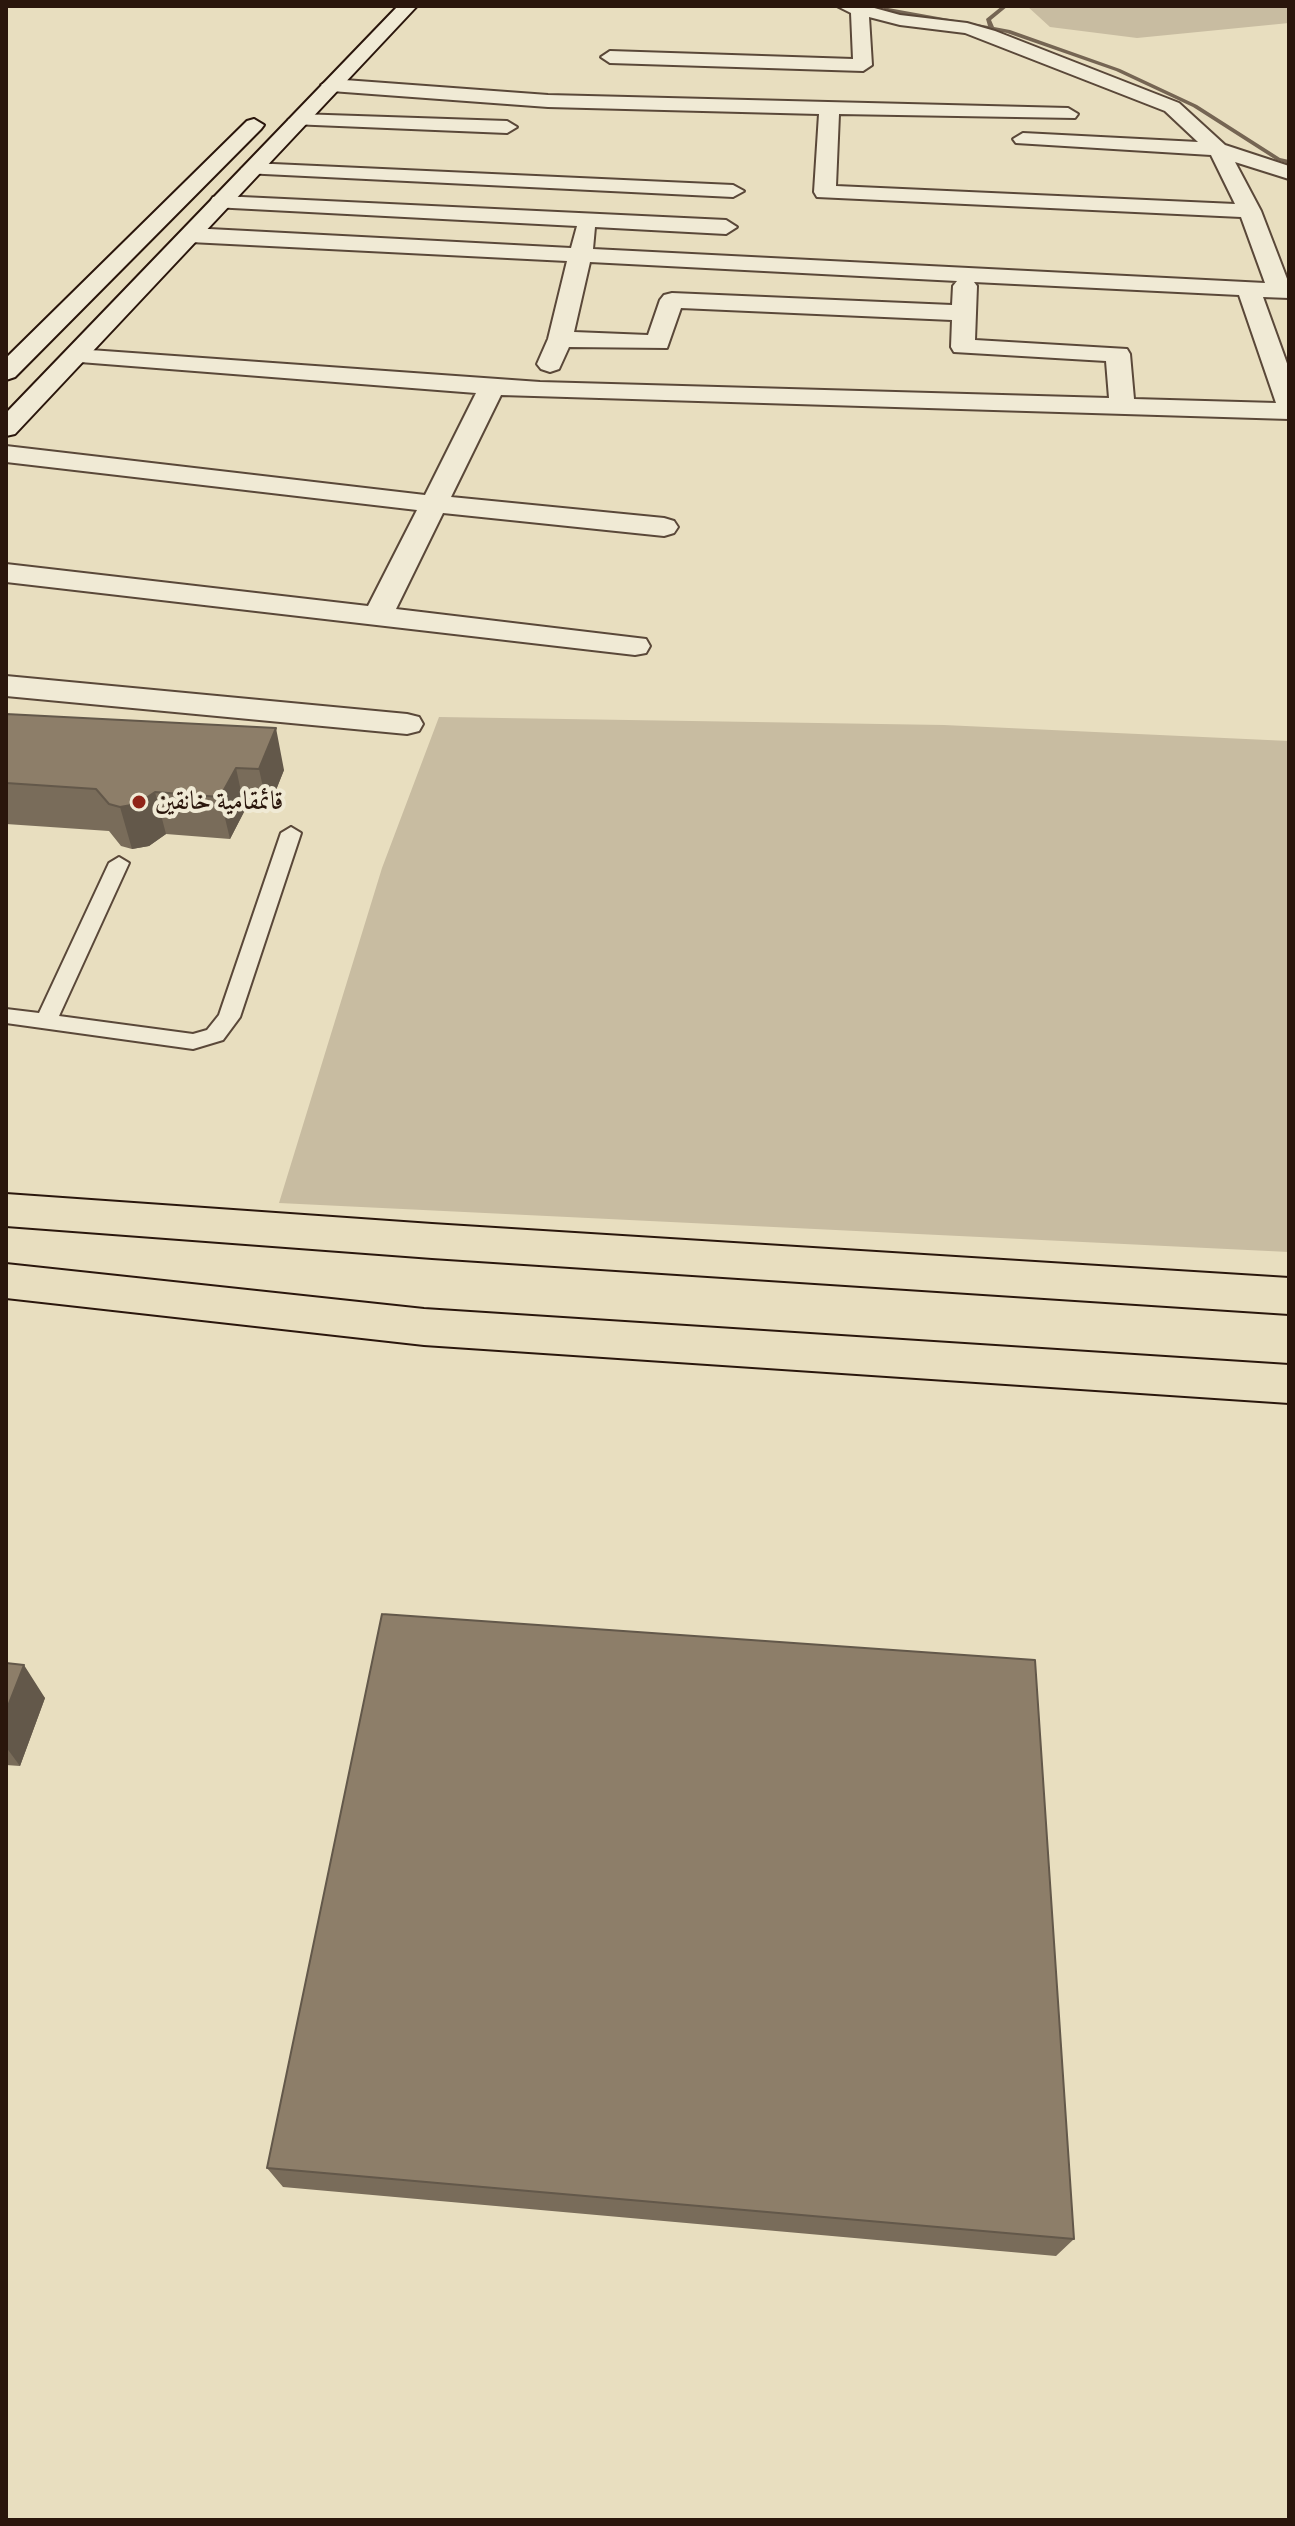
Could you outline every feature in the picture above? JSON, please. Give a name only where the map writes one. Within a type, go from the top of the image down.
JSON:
[{"type":"main road","points":[[6,1210],[1289,1296]]},
{"type":"main road","points":[[6,1281],[424,1327],[1289,1384]]},
{"type":"street","points":[[6,372],[292,107],[328,88],[408,6]]},
{"type":"street","points":[[190,235],[1284,291],[1250,211],[1218,149],[1172,107],[989,35],[853,8],[863,65],[610,57]]},
{"type":"street","points":[[328,88],[540,114]]},
{"type":"street","points":[[292,107],[540,114],[829,107],[1068,114]]},
{"type":"street","points":[[6,428],[251,169],[292,107]]},
{"type":"street","points":[[829,107],[837,130],[825,192],[1250,211]]},
{"type":"street","points":[[995,138],[1218,149],[1289,173]]},
{"type":"street","points":[[251,169],[733,191]]},
{"type":"street","points":[[221,202],[726,227]]},
{"type":"street","points":[[540,390],[560,339],[588,220]]},
{"type":"street","points":[[965,275],[963,347],[1118,354],[1122,406]]},
{"type":"street","points":[[1248,289],[1289,404]]},
{"type":"street","points":[[560,339],[658,343],[672,300],[964,313]]},
{"type":"street","points":[[76,356],[540,390],[1289,411]]},
{"type":"street","points":[[378,616],[492,387]]},
{"type":"street","points":[[6,454],[434,504],[664,527]]},
{"type":"street","points":[[6,573],[635,646]]},
{"type":"street","points":[[6,686],[407,724]]},
{"type":"lane","points":[[6,1016],[193,1042],[215,1035],[229,1017],[291,833]]},
{"type":"lane","points":[[45,1023],[119,863]]},
{"type":"shaded area","points":[[1027,6],[1289,6],[1289,23],[1137,38],[1050,27]]},
{"type":"shaded area","points":[[439,717],[944,725],[1289,741],[1289,1252],[279,1203],[382,868]]},
{"type":"building","points":[[6,714],[276,728],[259,769],[236,768],[220,797],[155,792],[137,804],[120,807],[109,804],[96,789],[6,783]]},
{"type":"building","points":[[382,1614],[1035,1660],[1074,2239],[267,2168]]},
{"type":"building","points":[[6,1663],[24,1665],[6,1711]]},
{"type":"waterway","points":[[880,6],[897,12],[1008,31],[1118,70],[1195,106],[1278,159],[1289,162]]},
{"type":"waterway","points":[[991,27],[988,20],[1005,6]]},
{"type":"place","name":"قائمقامية خانقين","points":[[139,802]]}]
